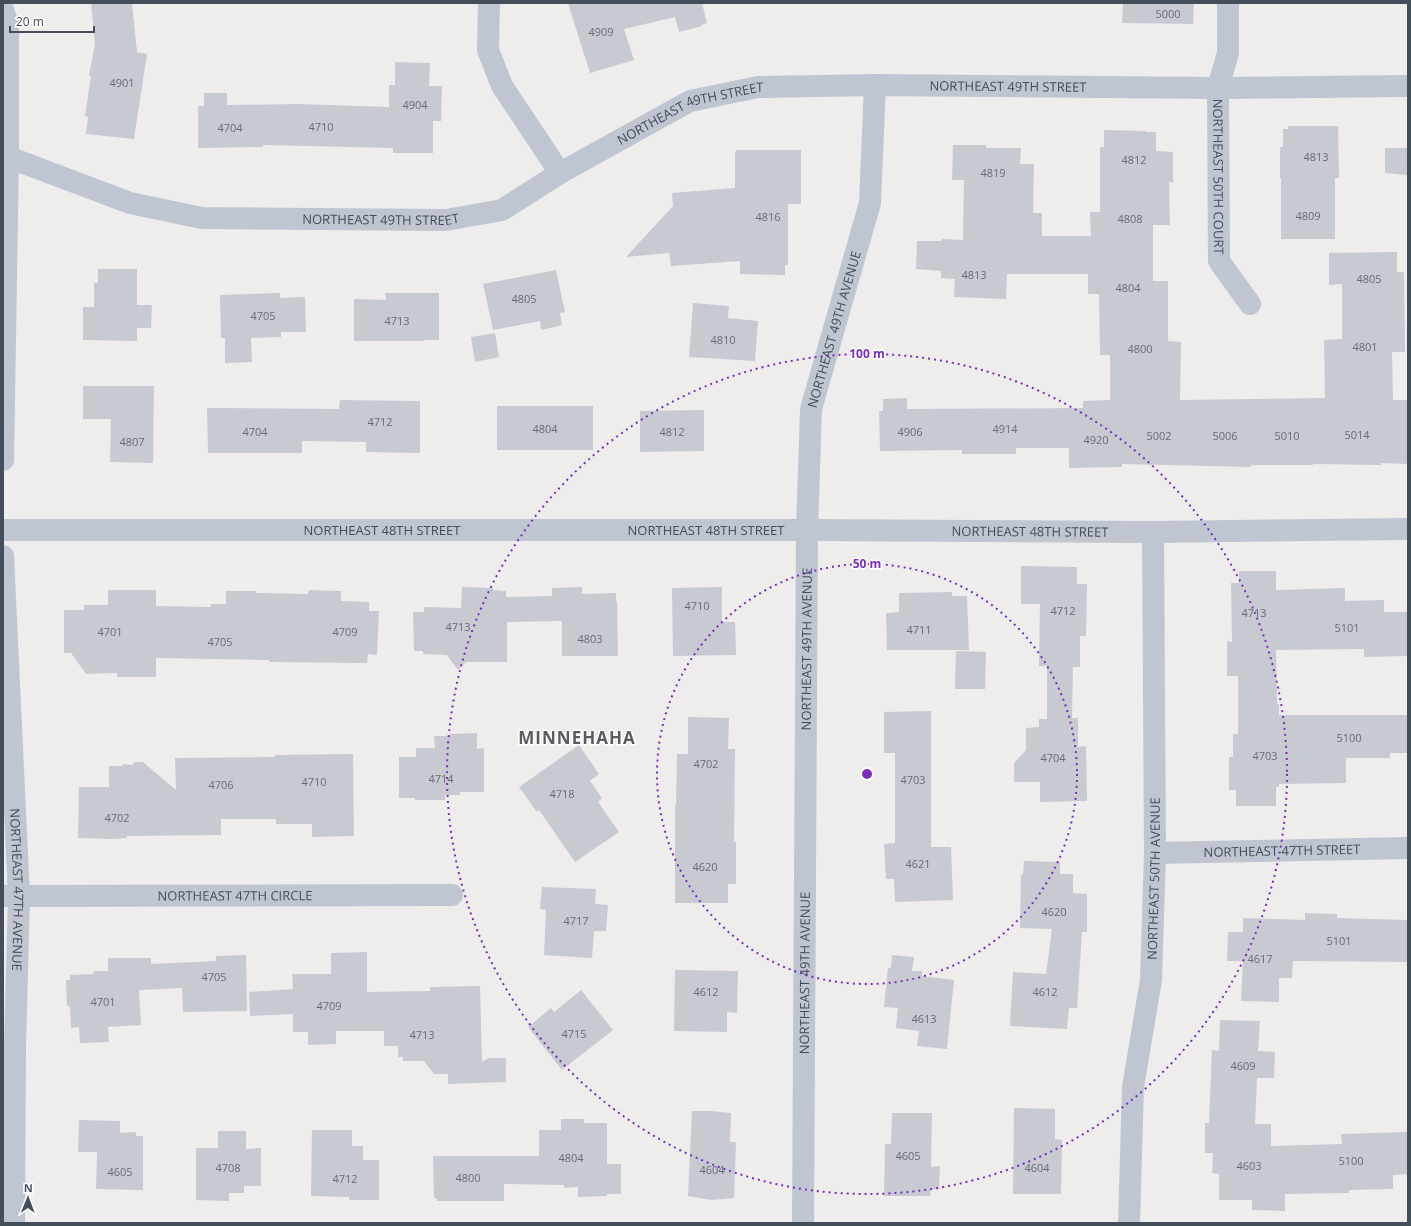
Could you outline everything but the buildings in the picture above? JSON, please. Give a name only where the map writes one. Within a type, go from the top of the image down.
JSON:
[{"type":"street","points":[[489,3],[488,50],[502,86],[560,173]]},
{"type":"street","points":[[1218,88],[1228,53],[1228,3]]},
{"type":"street","points":[[3,10],[8,24],[3,460]]},
{"type":"street","name":"NORTHEAST 49TH STREET","points":[[6,156],[130,203],[202,218],[446,220],[502,210],[560,173],[690,101],[758,87],[875,84],[1218,88],[1408,86]]},
{"type":"street","name":"NORTHEAST 49TH AVENUE","points":[[803,1223],[807,530],[811,409],[870,203],[875,84]]},
{"type":"street","name":"NORTHEAST 50TH COURT","points":[[1218,88],[1219,261],[1250,304]]},
{"type":"street","name":"NORTHEAST 48TH STREET","points":[[3,530],[807,530],[1153,532],[1408,529]]},
{"type":"street","name":"NORTHEAST 50TH AVENUE","points":[[1129,1223],[1133,1087],[1151,980],[1155,853],[1153,532]]},
{"type":"street","name":"NORTHEAST 47TH AVENUE","points":[[3,556],[15,1048],[14,1223]]},
{"type":"street","name":"NORTHEAST 47TH STREET","points":[[1155,853],[1408,848]]},
{"type":"street","name":"NORTHEAST 47TH CIRCLE","points":[[11,896],[452,895]]},
{"type":"district","name":"MINNEHAHA","points":[[577,737]]}]
